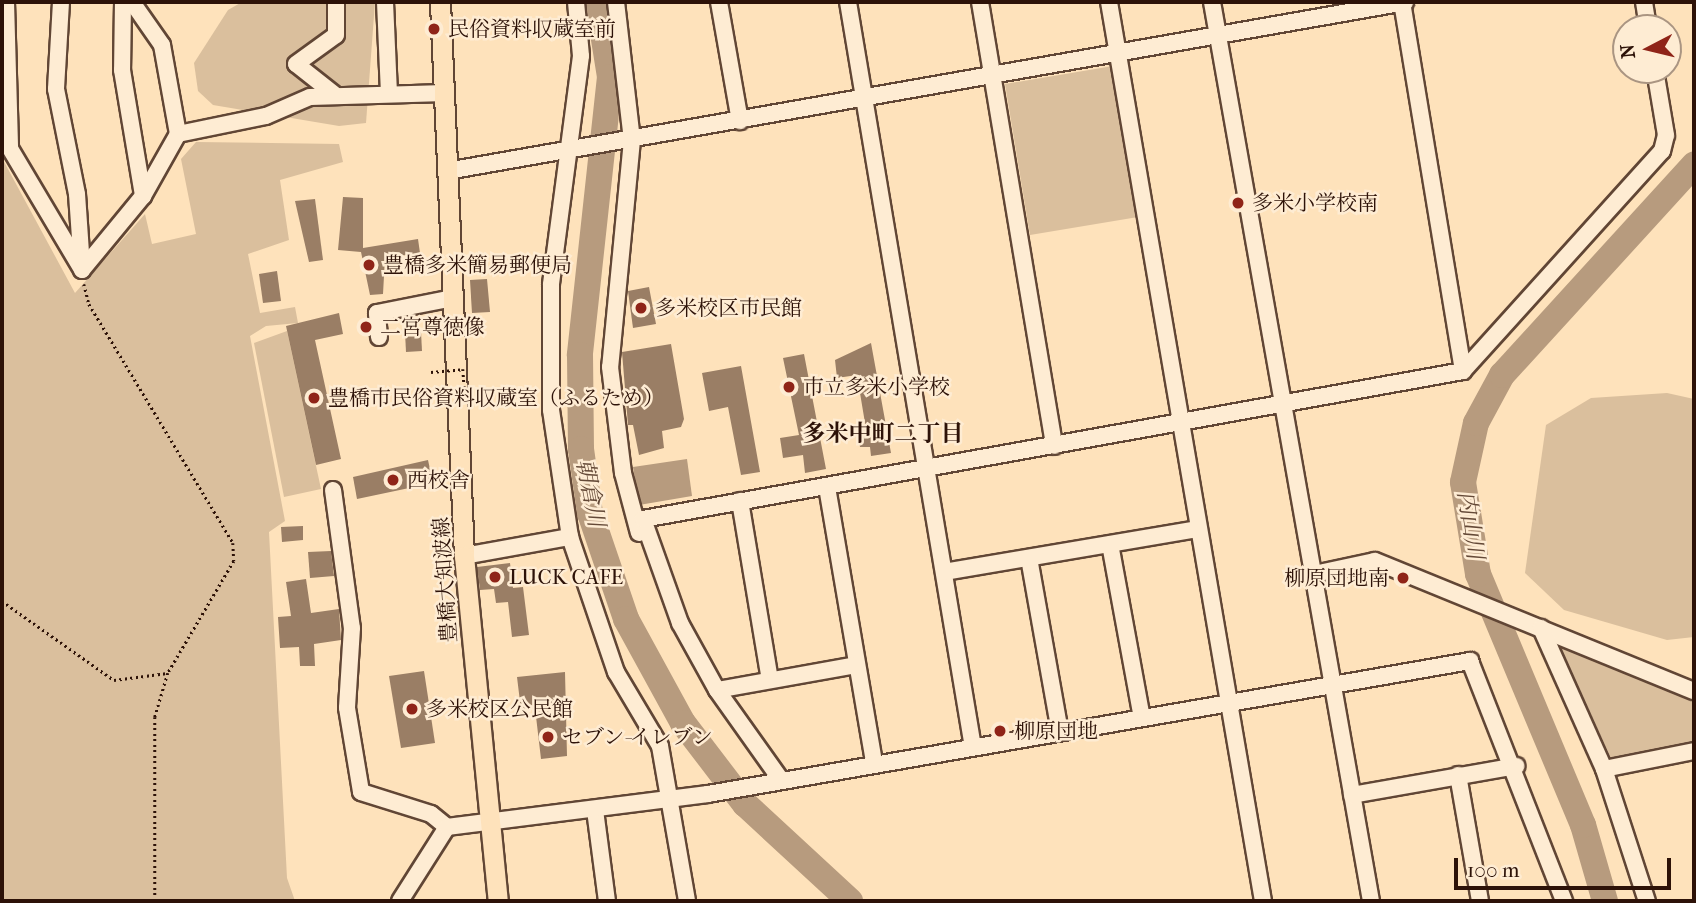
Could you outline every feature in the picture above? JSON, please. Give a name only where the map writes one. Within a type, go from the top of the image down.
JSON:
[{"type":"main road","name":"豊橋大知波線","points":[[440,2],[464,555],[488,824],[498,901]]},
{"type":"street","points":[[6,2],[10,153]]},
{"type":"street","points":[[61,2],[56,89],[77,194],[82,270]]},
{"type":"street","points":[[123,2],[122,70],[143,196]]},
{"type":"street","points":[[82,270],[143,196],[178,134],[162,45],[132,2]]},
{"type":"street","points":[[334,94],[296,64],[336,35],[335,2]]},
{"type":"street","points":[[385,2],[389,93]]},
{"type":"street","points":[[576,2],[581,55],[549,366],[570,537],[616,672],[660,746],[687,901]]},
{"type":"street","points":[[617,2],[630,141],[610,366],[635,524],[668,620],[680,623]]},
{"type":"street","points":[[719,2],[740,121]]},
{"type":"street","points":[[848,2],[972,747]]},
{"type":"street","points":[[980,2],[1054,446]]},
{"type":"street","points":[[1109,2],[1264,901]]},
{"type":"street","points":[[1212,2],[1371,901]]},
{"type":"street","points":[[447,171],[630,141],[1403,2],[1463,370]]},
{"type":"street","points":[[773,781],[680,623],[643,519],[1180,424],[1463,370],[1662,151],[1666,135],[1657,84]]},
{"type":"street","points":[[178,134],[334,94],[445,93]]},
{"type":"street","points":[[2,135],[10,153],[82,270]]},
{"type":"street","points":[[379,337],[377,313],[453,298]]},
{"type":"street","points":[[827,487],[874,763]]},
{"type":"street","points":[[333,491],[352,628],[347,708],[361,792],[431,814],[447,827],[488,824],[708,794],[1469,661],[1516,765],[1564,901]]},
{"type":"street","points":[[740,501],[770,680]]},
{"type":"street","points":[[944,572],[1198,529]]},
{"type":"street","points":[[464,555],[570,537]]},
{"type":"street","points":[[1110,544],[1142,718]]},
{"type":"street","points":[[1029,558],[1060,732]]},
{"type":"street","points":[[1314,574],[1375,561],[1694,691]]},
{"type":"street","points":[[1541,628],[1604,769],[1647,901]]},
{"type":"street","points":[[717,690],[856,665]]},
{"type":"street","points":[[1604,769],[1694,751]]},
{"type":"street","points":[[1352,795],[1516,765]]},
{"type":"street","points":[[1458,775],[1480,901]]},
{"type":"street","points":[[595,810],[607,901]]},
{"type":"street","points":[[403,900],[447,827]]},
{"type":"path","points":[[82,270],[89,304],[233,543],[234,561],[168,673],[155,717],[155,901]]},
{"type":"path","points":[[431,372],[463,369],[465,397]]},
{"type":"path","points":[[2,601],[114,680],[168,673]]},
{"type":"shaded area","points":[[242,2],[375,2],[366,123],[339,126],[213,105],[198,91],[194,63],[228,10]]},
{"type":"shaded area","points":[[1113,66],[1138,217],[1030,235],[1005,84]]},
{"type":"shaded area","points":[[196,142],[339,144],[343,162],[280,180],[289,240],[248,254],[260,313],[295,307],[298,323],[266,326],[250,336],[285,521],[269,532],[287,878],[295,901],[2,901],[2,158],[75,293],[145,214],[152,244],[196,234],[181,159]]},
{"type":"shaded area","points":[[287,331],[321,489],[284,497],[254,343]]},
{"type":"shaded area","points":[[1667,393],[1694,399],[1694,637],[1667,640],[1564,610],[1525,573],[1546,425],[1591,398]]},
{"type":"shaded area","points":[[687,459],[692,496],[639,505],[633,467]]},
{"type":"shaded area","points":[[1559,646],[1694,702],[1694,742],[1612,760]]},
{"type":"building","points":[[343,197],[363,198],[363,248],[418,239],[420,253],[385,258],[383,294],[370,295],[361,252],[338,250]]},
{"type":"building","points":[[315,199],[323,260],[309,262],[295,201]]},
{"type":"building","points":[[277,271],[281,301],[263,303],[259,274]]},
{"type":"building","points":[[487,279],[490,312],[472,313],[470,280]]},
{"type":"building","name":"多米校区市民館","points":[[649,287],[656,324],[633,328],[628,291]]},
{"type":"building","name":"豊橋市民俗資料収蔵室（ふるため）","points":[[339,313],[343,334],[315,340],[341,459],[316,465],[286,326]]},
{"type":"building","points":[[405,332],[421,332],[422,351],[406,352]]},
{"type":"building","points":[[871,343],[891,453],[871,456],[870,447],[860,447],[857,431],[866,429],[857,375],[837,378],[835,360]]},
{"type":"building","points":[[671,344],[684,419],[681,427],[662,431],[664,448],[639,455],[633,425],[628,425],[622,352]]},
{"type":"building","points":[[804,354],[826,469],[805,473],[803,455],[783,458],[780,438],[799,435],[783,358]]},
{"type":"building","points":[[741,366],[760,472],[741,475],[728,407],[709,411],[702,373]]},
{"type":"building","name":"西校舎","points":[[428,460],[433,483],[357,499],[353,477]]},
{"type":"building","points":[[303,526],[303,540],[282,542],[281,527]]},
{"type":"building","points":[[331,551],[334,576],[310,578],[308,552]]},
{"type":"building","points":[[510,563],[513,588],[523,587],[529,635],[512,637],[508,602],[496,603],[494,589],[480,590],[477,567]]},
{"type":"building","points":[[306,579],[311,613],[339,609],[341,640],[314,644],[315,666],[300,666],[299,647],[280,648],[278,617],[291,616],[286,582]]},
{"type":"building","name":"多米校区公民館","points":[[424,671],[435,743],[401,748],[389,676]]},
{"type":"building","points":[[565,672],[567,756],[541,759],[535,708],[521,710],[517,677]]},
{"type":"waterway","name":"朝倉川","points":[[598,2],[610,77],[580,355],[581,449],[590,513],[626,619],[683,723],[745,804],[850,901]]},
{"type":"waterway","name":"内山川","points":[[1605,901],[1583,825],[1478,574],[1463,482],[1476,423],[1502,375],[1694,165]]},
{"type":"place","name":"民俗資料収蔵室前","points":[[434,29]]},
{"type":"place","name":"多米小学校南","points":[[1238,203]]},
{"type":"place","name":"豊橋多米簡易郵便局","points":[[369,265]]},
{"type":"place","name":"多米校区市民館","points":[[641,308]]},
{"type":"place","name":"二宮尊徳像","points":[[366,327]]},
{"type":"place","name":"市立多米小学校","points":[[789,387]]},
{"type":"place","name":"豊橋市民俗資料収蔵室（ふるため）","points":[[314,398]]},
{"type":"place","name":"西校舎","points":[[393,480]]},
{"type":"place","name":"LUCK CAFE","points":[[495,577]]},
{"type":"place","name":"柳原団地南","points":[[1403,578]]},
{"type":"place","name":"多米校区公民館","points":[[412,709]]},
{"type":"place","name":"柳原団地","points":[[1000,731]]},
{"type":"place","name":"セブン-イレブン","points":[[548,737]]},
{"type":"district","name":"多米中町二丁目","points":[[883,434]]}]
